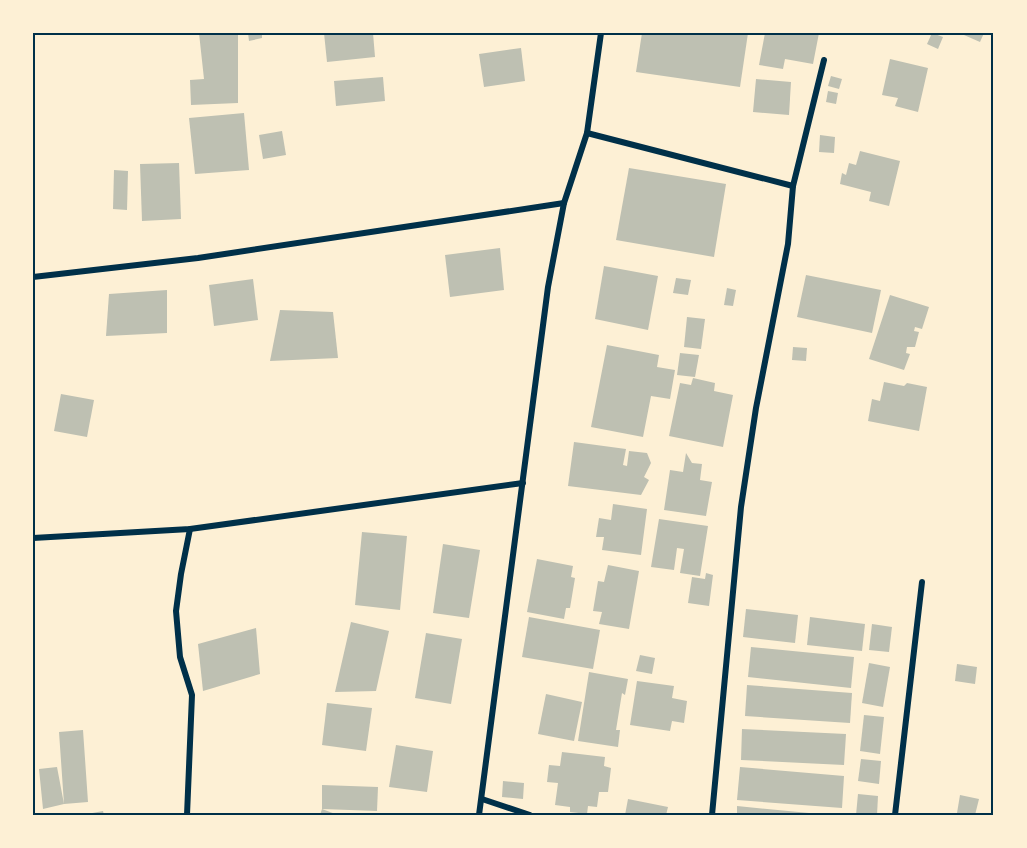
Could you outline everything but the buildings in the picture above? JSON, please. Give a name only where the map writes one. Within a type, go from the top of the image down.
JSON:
[{"type":"street","points":[[479,815],[548,287],[564,203],[587,133],[601,33]]},
{"type":"street","points":[[712,815],[741,507],[756,408],[788,244],[793,186],[824,60]]},
{"type":"street","points":[[587,133],[793,186]]},
{"type":"street","points":[[33,277],[198,258],[564,203]]},
{"type":"street","points":[[33,538],[190,529],[523,483]]},
{"type":"street","points":[[187,815],[192,695],[180,657],[176,610],[190,529]]},
{"type":"street","points":[[896,815],[922,582]]},
{"type":"street","points":[[482,799],[530,815]]}]
